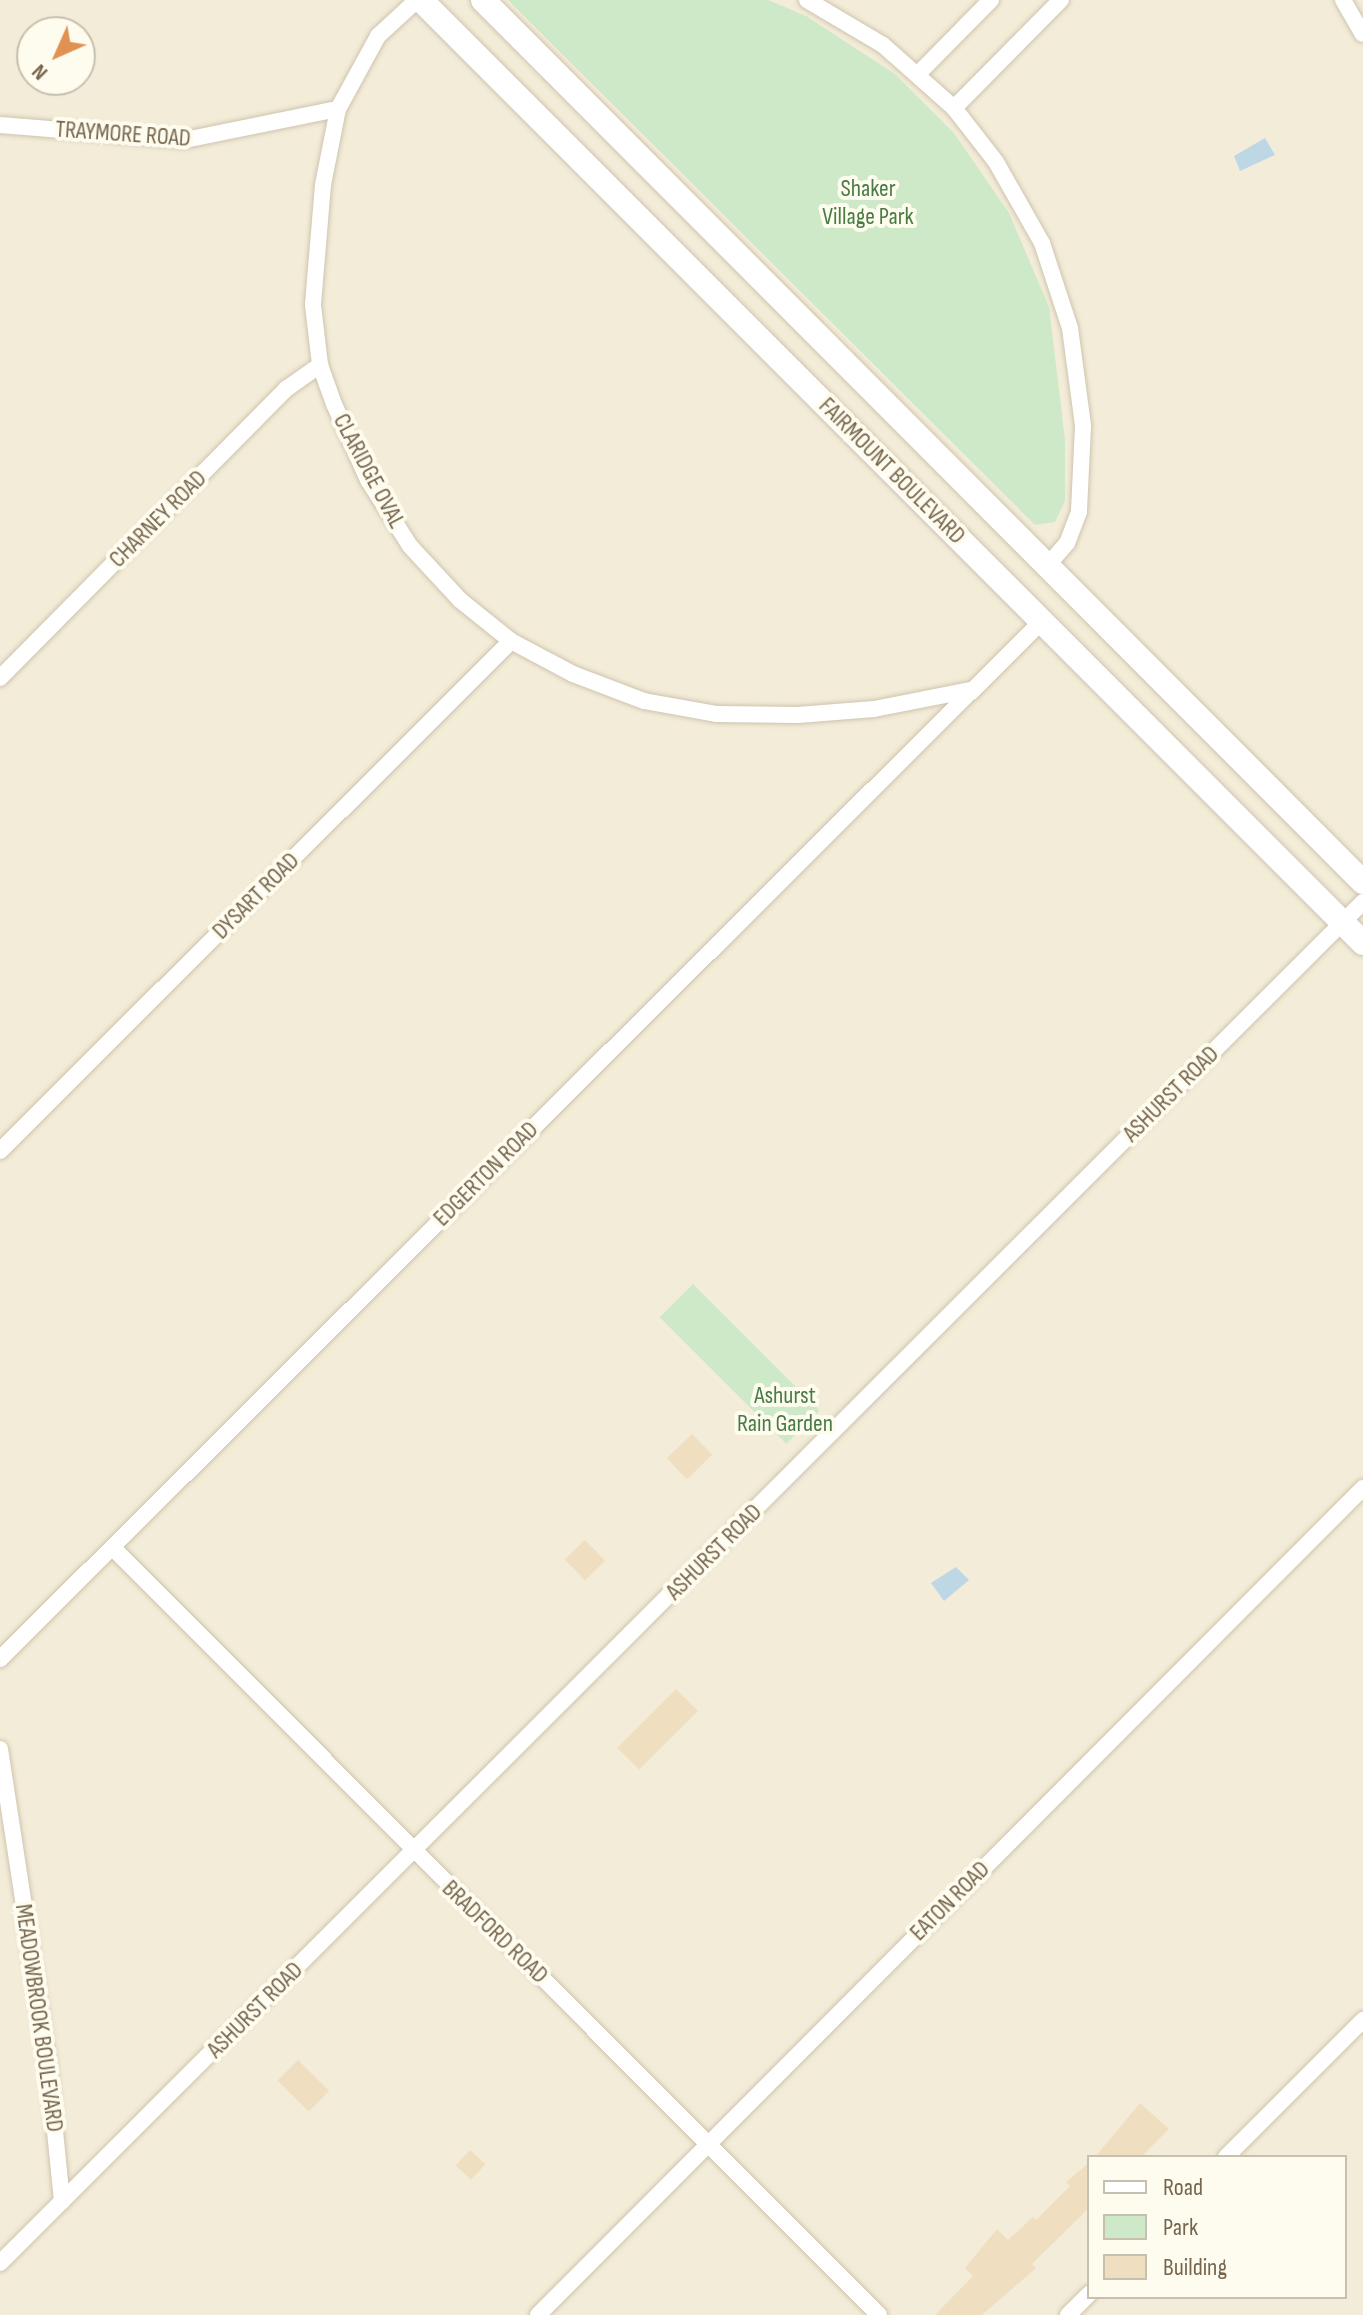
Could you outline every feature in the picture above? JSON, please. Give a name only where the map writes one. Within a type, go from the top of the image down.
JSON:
[{"type":"main road","name":"FAIRMOUNT BOULEVARD","points":[[419,0],[1363,943]]},
{"type":"main road","name":"FAIRMOUNT BOULEVARD","points":[[483,0],[1363,882]]},
{"type":"street","name":"CLARIDGE OVAL","points":[[419,0],[378,36],[338,109],[323,185],[315,272],[320,365],[344,430],[396,527],[443,583],[511,641],[619,693],[716,714],[849,711],[972,690]]},
{"type":"street","points":[[807,0],[864,32],[918,74],[954,108],[996,162],[1033,224],[1057,281],[1072,341],[1082,404],[1082,491],[1073,530],[1047,566]]},
{"type":"street","points":[[918,74],[991,0]]},
{"type":"street","points":[[954,108],[1061,0]]},
{"type":"street","points":[[1343,0],[1363,34]]},
{"type":"street","name":"TRAYMORE ROAD","points":[[0,125],[185,140],[338,109]]},
{"type":"street","name":"CHARNEY ROAD","points":[[0,678],[277,398],[320,365]]},
{"type":"street","points":[[972,690],[1042,621]]},
{"type":"street","name":"DYSART ROAD","points":[[0,1151],[511,641]]},
{"type":"street","name":"EDGERTON ROAD","points":[[0,1659],[972,690]]},
{"type":"street","name":"ASHURST ROAD","points":[[62,2201],[414,1853],[1363,902]]},
{"type":"street","name":"EATON ROAD","points":[[538,2315],[1363,1488]]},
{"type":"street","name":"BRADFORD ROAD","points":[[113,1548],[414,1853],[711,2144],[879,2315]]},
{"type":"street","name":"MEADOWBROOK BOULEVARD","points":[[0,1749],[49,2071],[62,2201]]},
{"type":"street","points":[[1228,2155],[1363,2020]]},
{"type":"street","points":[[0,2263],[62,2201]]},
{"type":"street","points":[[1068,2315],[1087,2296]]},
{"type":"shaded area","points":[[0,0],[1363,0],[1363,2315],[0,2315]]},
{"type":"green space","name":"Shaker Village Park","points":[[508,0],[768,0],[806,16],[895,74],[954,133],[1009,213],[1049,307],[1065,440],[1065,501],[1055,522],[1035,525]]},
{"type":"green space","name":"Ashurst Rain Garden","points":[[693,1284],[820,1411],[786,1444],[660,1317]]},
{"type":"water","points":[[1265,138],[1275,155],[1240,171],[1234,156]]},
{"type":"water","points":[[956,1567],[969,1580],[944,1601],[931,1583]]},
{"type":"building","points":[[692,1434],[712,1455],[687,1479],[667,1458]]},
{"type":"building","points":[[585,1540],[605,1561],[585,1580],[565,1559]]},
{"type":"building","points":[[676,1689],[698,1711],[639,1770],[617,1748]]},
{"type":"building","points":[[298,2060],[329,2091],[309,2112],[277,2081]]},
{"type":"building","points":[[1140,2103],[1169,2129],[1143,2155],[1097,2155]]},
{"type":"building","points":[[470,2150],[485,2164],[471,2180],[456,2165]]},
{"type":"building","points":[[1087,2165],[1087,2210],[1032,2264],[1036,2268],[982,2315],[935,2315],[973,2276],[965,2268],[997,2229],[1008,2240],[1033,2217],[1036,2220],[1070,2186],[1066,2182]]}]
